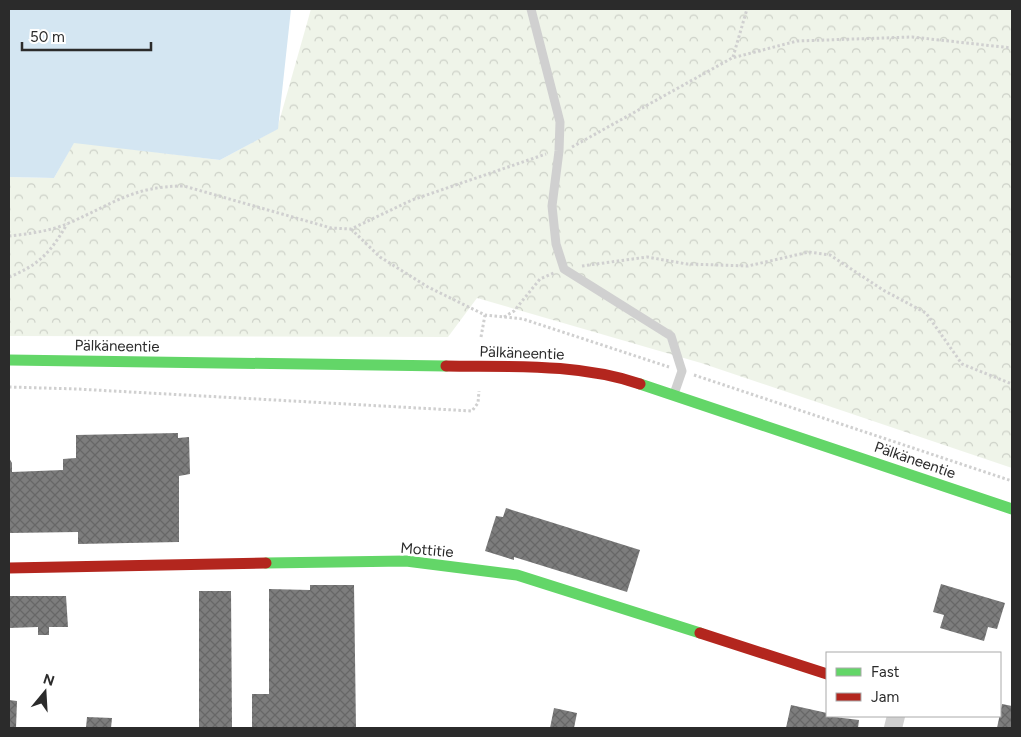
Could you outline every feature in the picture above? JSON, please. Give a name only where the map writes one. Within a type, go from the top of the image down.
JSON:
[{"type":"main road","name":"Pälkäneentie","points":[[9,360],[535,368],[583,371],[612,377],[674,395],[1012,509]]},
{"type":"main road","name":"Mottitie","points":[[9,568],[406,561],[517,575],[826,674]]},
{"type":"lane","points":[[531,9],[560,122],[559,151],[552,206],[556,244],[564,269],[671,336],[682,371],[674,395]]},
{"type":"path","points":[[732,58],[747,9]]},
{"type":"path","points":[[9,236],[67,224],[129,194],[163,186],[184,186],[331,228],[351,228],[412,200],[539,156],[574,146],[732,58],[797,41],[912,37],[1012,48]]},
{"type":"path","points":[[9,277],[25,270],[52,250],[67,224]]},
{"type":"path","points":[[504,317],[514,311],[540,279],[564,269],[647,257],[687,264],[748,266],[810,252],[830,256],[883,290],[926,312],[962,364],[1012,384]]},
{"type":"path","points":[[481,337],[486,315]]},
{"type":"path","points":[[9,387],[472,411],[478,403],[480,391]]},
{"type":"green space","points":[[311,9],[1012,9],[1012,468],[701,363],[477,298],[448,337],[9,336],[9,177],[54,178],[74,142],[220,160],[277,129]]},
{"type":"water","points":[[9,9],[291,9],[278,129],[220,160],[74,143],[54,178],[9,177]]},
{"type":"building","points":[[178,433],[178,438],[189,437],[190,474],[179,476],[179,542],[78,544],[78,532],[9,533],[9,458],[12,463],[12,472],[63,470],[63,459],[76,458],[76,435]]},
{"type":"building","points":[[506,508],[640,550],[627,592],[514,557],[514,560],[485,551],[496,516],[503,517]]},
{"type":"building","points":[[941,584],[1005,603],[997,629],[988,627],[984,641],[940,628],[944,615],[933,612]]},
{"type":"building","points":[[310,585],[354,585],[356,728],[252,728],[252,694],[269,694],[269,589],[310,590]]},
{"type":"building","points":[[199,591],[231,591],[232,728],[199,728]]},
{"type":"building","points":[[9,596],[66,596],[68,627],[49,627],[49,635],[38,635],[38,627],[9,628]]},
{"type":"building","points":[[9,700],[17,701],[16,728],[9,728]]},
{"type":"building","points":[[1002,704],[1012,706],[1012,728],[997,728],[999,717],[1001,717]]},
{"type":"building","points":[[791,705],[826,713],[826,717],[859,720],[858,728],[786,728]]},
{"type":"building","points":[[554,708],[577,713],[574,728],[550,728]]},
{"type":"building","points":[[87,717],[112,718],[111,728],[86,728]]},
{"type":"traffic: fast","points":[[9,360],[446,366]]},
{"type":"traffic: fast","points":[[640,384],[1012,509]]},
{"type":"traffic: fast","points":[[266,563],[406,561],[517,575],[700,633]]},
{"type":"traffic: jam","points":[[446,366],[568,369],[593,372],[640,384]]},
{"type":"traffic: jam","points":[[9,568],[266,563]]},
{"type":"traffic: jam","points":[[700,633],[826,674]]}]
